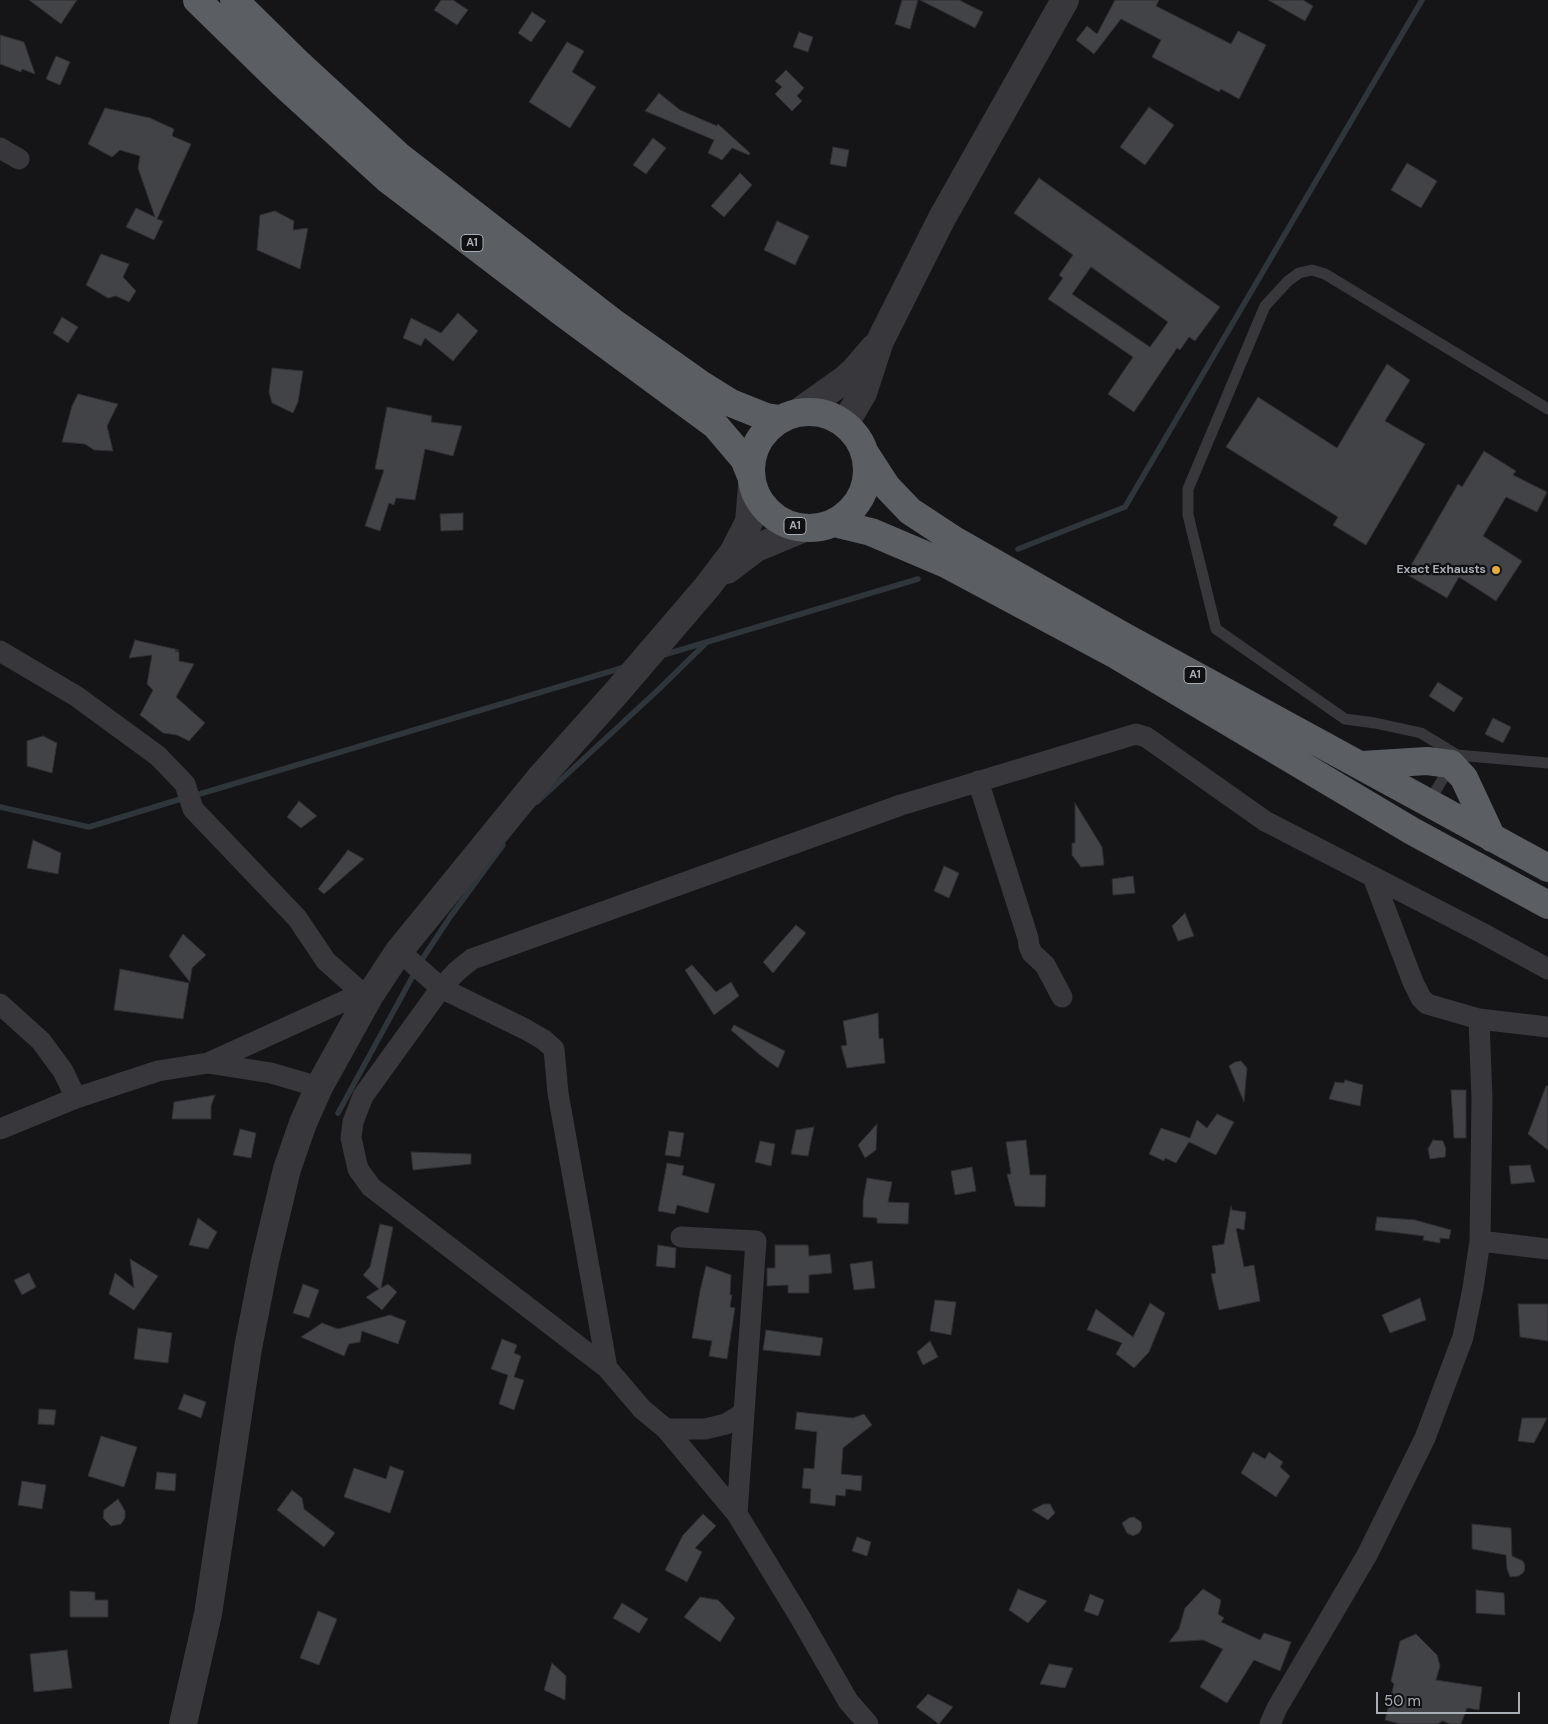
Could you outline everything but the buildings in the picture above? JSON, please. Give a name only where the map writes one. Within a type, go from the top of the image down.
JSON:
[{"type":"highway","name":"A1","points":[[197,0],[283,84],[386,178],[563,313],[715,424],[744,459],[760,501],[771,515],[787,524],[804,528],[820,528],[834,523],[846,515],[862,493],[867,473],[865,453]]},
{"type":"highway","name":"A1","points":[[234,0],[297,62],[399,156],[614,323],[699,383],[731,403],[766,417],[823,413],[845,423],[857,437],[887,487],[910,511],[954,540],[1123,636],[1548,868]]},
{"type":"highway","points":[[752,480],[752,459],[757,444],[767,430],[790,416]]},
{"type":"highway","name":"A1","points":[[834,523],[871,532],[944,563],[1116,655],[1412,831],[1548,905]]},
{"type":"highway","points":[[1362,765],[1454,760],[1492,838]]},
{"type":"street","points":[[845,423],[863,393],[880,341],[942,218],[1065,0]]},
{"type":"street","points":[[0,148],[19,159]]},
{"type":"street","points":[[790,416],[822,397],[849,375],[880,341]]},
{"type":"street","points":[[183,1724],[208,1614],[248,1348],[265,1261],[287,1168],[303,1123],[319,1087],[366,994],[399,951],[540,778],[707,587],[733,553],[748,522],[752,480]]},
{"type":"street","points":[[707,587],[756,548],[804,528]]},
{"type":"street","points":[[0,651],[76,696],[158,756],[185,784],[193,809],[297,918],[326,961],[366,994]]},
{"type":"street","points":[[859,1721],[801,1619],[737,1514],[666,1429],[642,1409],[607,1368],[371,1187],[358,1169],[350,1138],[353,1122],[363,1096],[441,988],[472,959],[901,805],[1136,734],[1146,737],[1265,821],[1548,968]]},
{"type":"street","points":[[978,781],[1028,938],[1028,946],[1044,965],[1062,998]]},
{"type":"street","points":[[1373,877],[1413,982],[1421,998],[1427,1004],[1479,1019],[1548,1027]]},
{"type":"street","points":[[399,951],[441,988],[544,1040],[554,1049],[560,1102],[607,1368]]},
{"type":"street","points":[[0,1129],[76,1098],[158,1071],[208,1063],[366,994]]},
{"type":"street","points":[[0,1004],[41,1041],[63,1071],[76,1098]]},
{"type":"street","points":[[1270,1724],[1277,1708],[1367,1555],[1425,1438],[1463,1337],[1480,1241],[1482,1099],[1479,1019]]},
{"type":"street","points":[[208,1063],[271,1073],[319,1087]]},
{"type":"street","points":[[681,1237],[756,1241],[737,1514]]},
{"type":"street","points":[[1480,1241],[1548,1249]]},
{"type":"street","points":[[666,1429],[705,1429],[726,1424],[744,1413]]},
{"type":"lane","points":[[1548,409],[1325,274],[1312,270],[1300,273],[1288,281],[1266,306],[1188,489],[1188,515],[1216,629],[1345,719],[1375,723],[1421,733],[1454,760],[1548,762]]},
{"type":"lane","points":[[1428,802],[1454,760]]},
{"type":"waterway","points":[[1018,549],[1125,507],[1422,0]]},
{"type":"waterway","points":[[660,656],[918,579]]},
{"type":"waterway","points":[[537,802],[705,644]]},
{"type":"waterway","points":[[193,796],[625,667]]},
{"type":"waterway","points":[[0,807],[89,827],[184,798]]},
{"type":"waterway","points":[[419,964],[450,917],[503,845]]},
{"type":"waterway","points":[[338,1113],[415,972]]},
{"type":"place","name":"Exact Exhausts","points":[[1496,570]]}]
